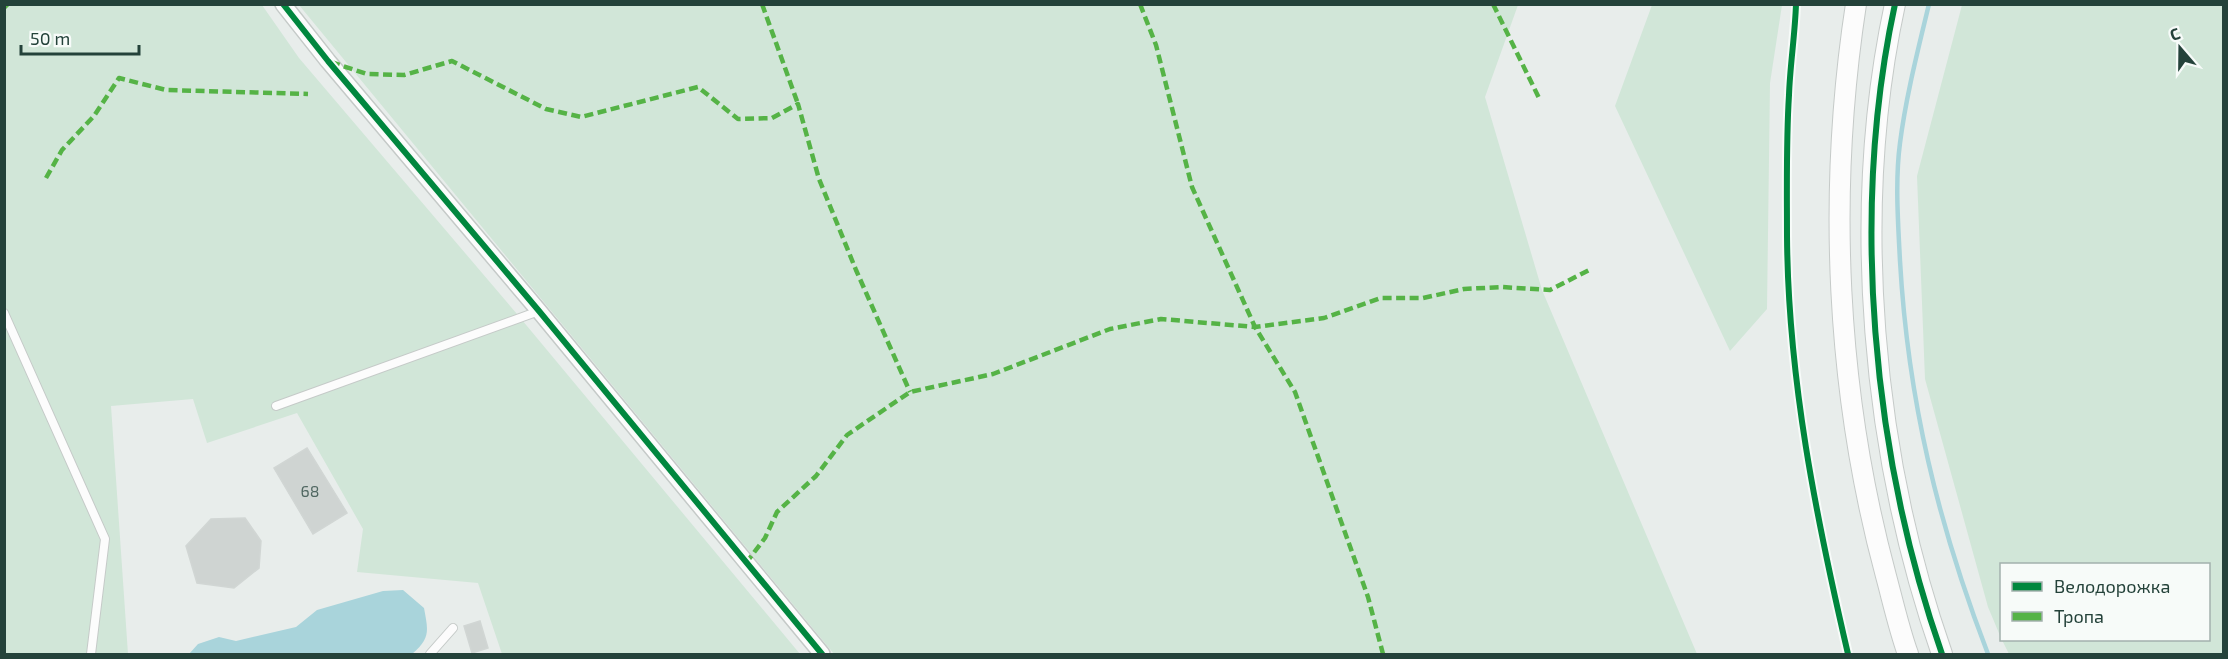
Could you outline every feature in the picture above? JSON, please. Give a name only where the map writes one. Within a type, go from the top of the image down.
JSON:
[{"type":"street","points":[[283,4],[822,654]]},
{"type":"street","points":[[1856,4],[1848,52],[1840,160],[1840,263],[1845,343],[1858,454],[1878,546],[1908,654]]},
{"type":"street","points":[[1895,4],[1883,58],[1874,154],[1871,222],[1873,303],[1885,408],[1898,489],[1931,623],[1942,654]]},
{"type":"lane","points":[[276,406],[539,311]]},
{"type":"lane","points":[[4,313],[105,540],[91,654]]},
{"type":"lane","points":[[430,654],[453,628]]},
{"type":"green space","points":[[4,5],[262,5],[299,58],[517,314],[800,654],[502,654],[478,583],[357,572],[363,529],[297,413],[207,443],[193,399],[111,406],[128,654],[5,654]]},
{"type":"green space","points":[[299,5],[1518,5],[1485,97],[1542,290],[1697,654],[834,654]]},
{"type":"green space","points":[[1652,5],[1782,5],[1770,83],[1767,309],[1730,351],[1615,106]]},
{"type":"green space","points":[[1962,5],[2223,5],[2223,654],[2009,654],[2002,641],[2210,641],[2210,563],[2000,563],[2000,636],[1988,607],[1925,379],[1917,176]]},
{"type":"water","points":[[403,590],[424,608],[426,622],[425,638],[412,654],[189,654],[198,644],[219,637],[236,641],[296,627],[317,610],[383,591]]},
{"type":"building","points":[[307,448],[347,513],[313,534],[274,468]]},
{"type":"building","points":[[245,518],[261,541],[259,568],[234,588],[197,583],[186,546],[211,519]]},
{"type":"building","points":[[480,621],[488,648],[472,653],[464,626]]},
{"type":"waterway","points":[[1929,4],[1909,90],[1898,157],[1898,217],[1904,313],[1918,413],[1928,461],[1954,557],[1988,654]]},
{"type":"marked path","points":[[4,8],[8,4]]},
{"type":"marked path","points":[[762,4],[798,104]]},
{"type":"marked path","points":[[1140,4],[1156,45],[1192,187],[1255,327],[1295,392],[1368,597],[1383,654]]},
{"type":"marked path","points":[[1493,4],[1539,98]]},
{"type":"marked path","points":[[331,62],[367,74],[404,75],[452,61],[546,109],[581,117],[698,87],[738,119],[772,118],[798,104],[819,179],[910,392]]},
{"type":"marked path","points":[[46,178],[62,150],[94,116],[119,78],[166,90],[308,94]]},
{"type":"marked path","points":[[746,563],[765,538],[777,512],[816,476],[847,435],[910,392],[993,374],[1110,329],[1161,319],[1255,327],[1324,318],[1381,298],[1423,298],[1464,289],[1502,287],[1550,290],[1591,269]]},
{"type":"cycle path","points":[[283,4],[822,654]]},
{"type":"cycle path","points":[[1796,4],[1787,148],[1787,236],[1792,342],[1815,499],[1848,654]]},
{"type":"cycle path","points":[[1895,4],[1881,83],[1874,165],[1872,248],[1875,332],[1885,415],[1899,497],[1918,577],[1942,654]]}]
